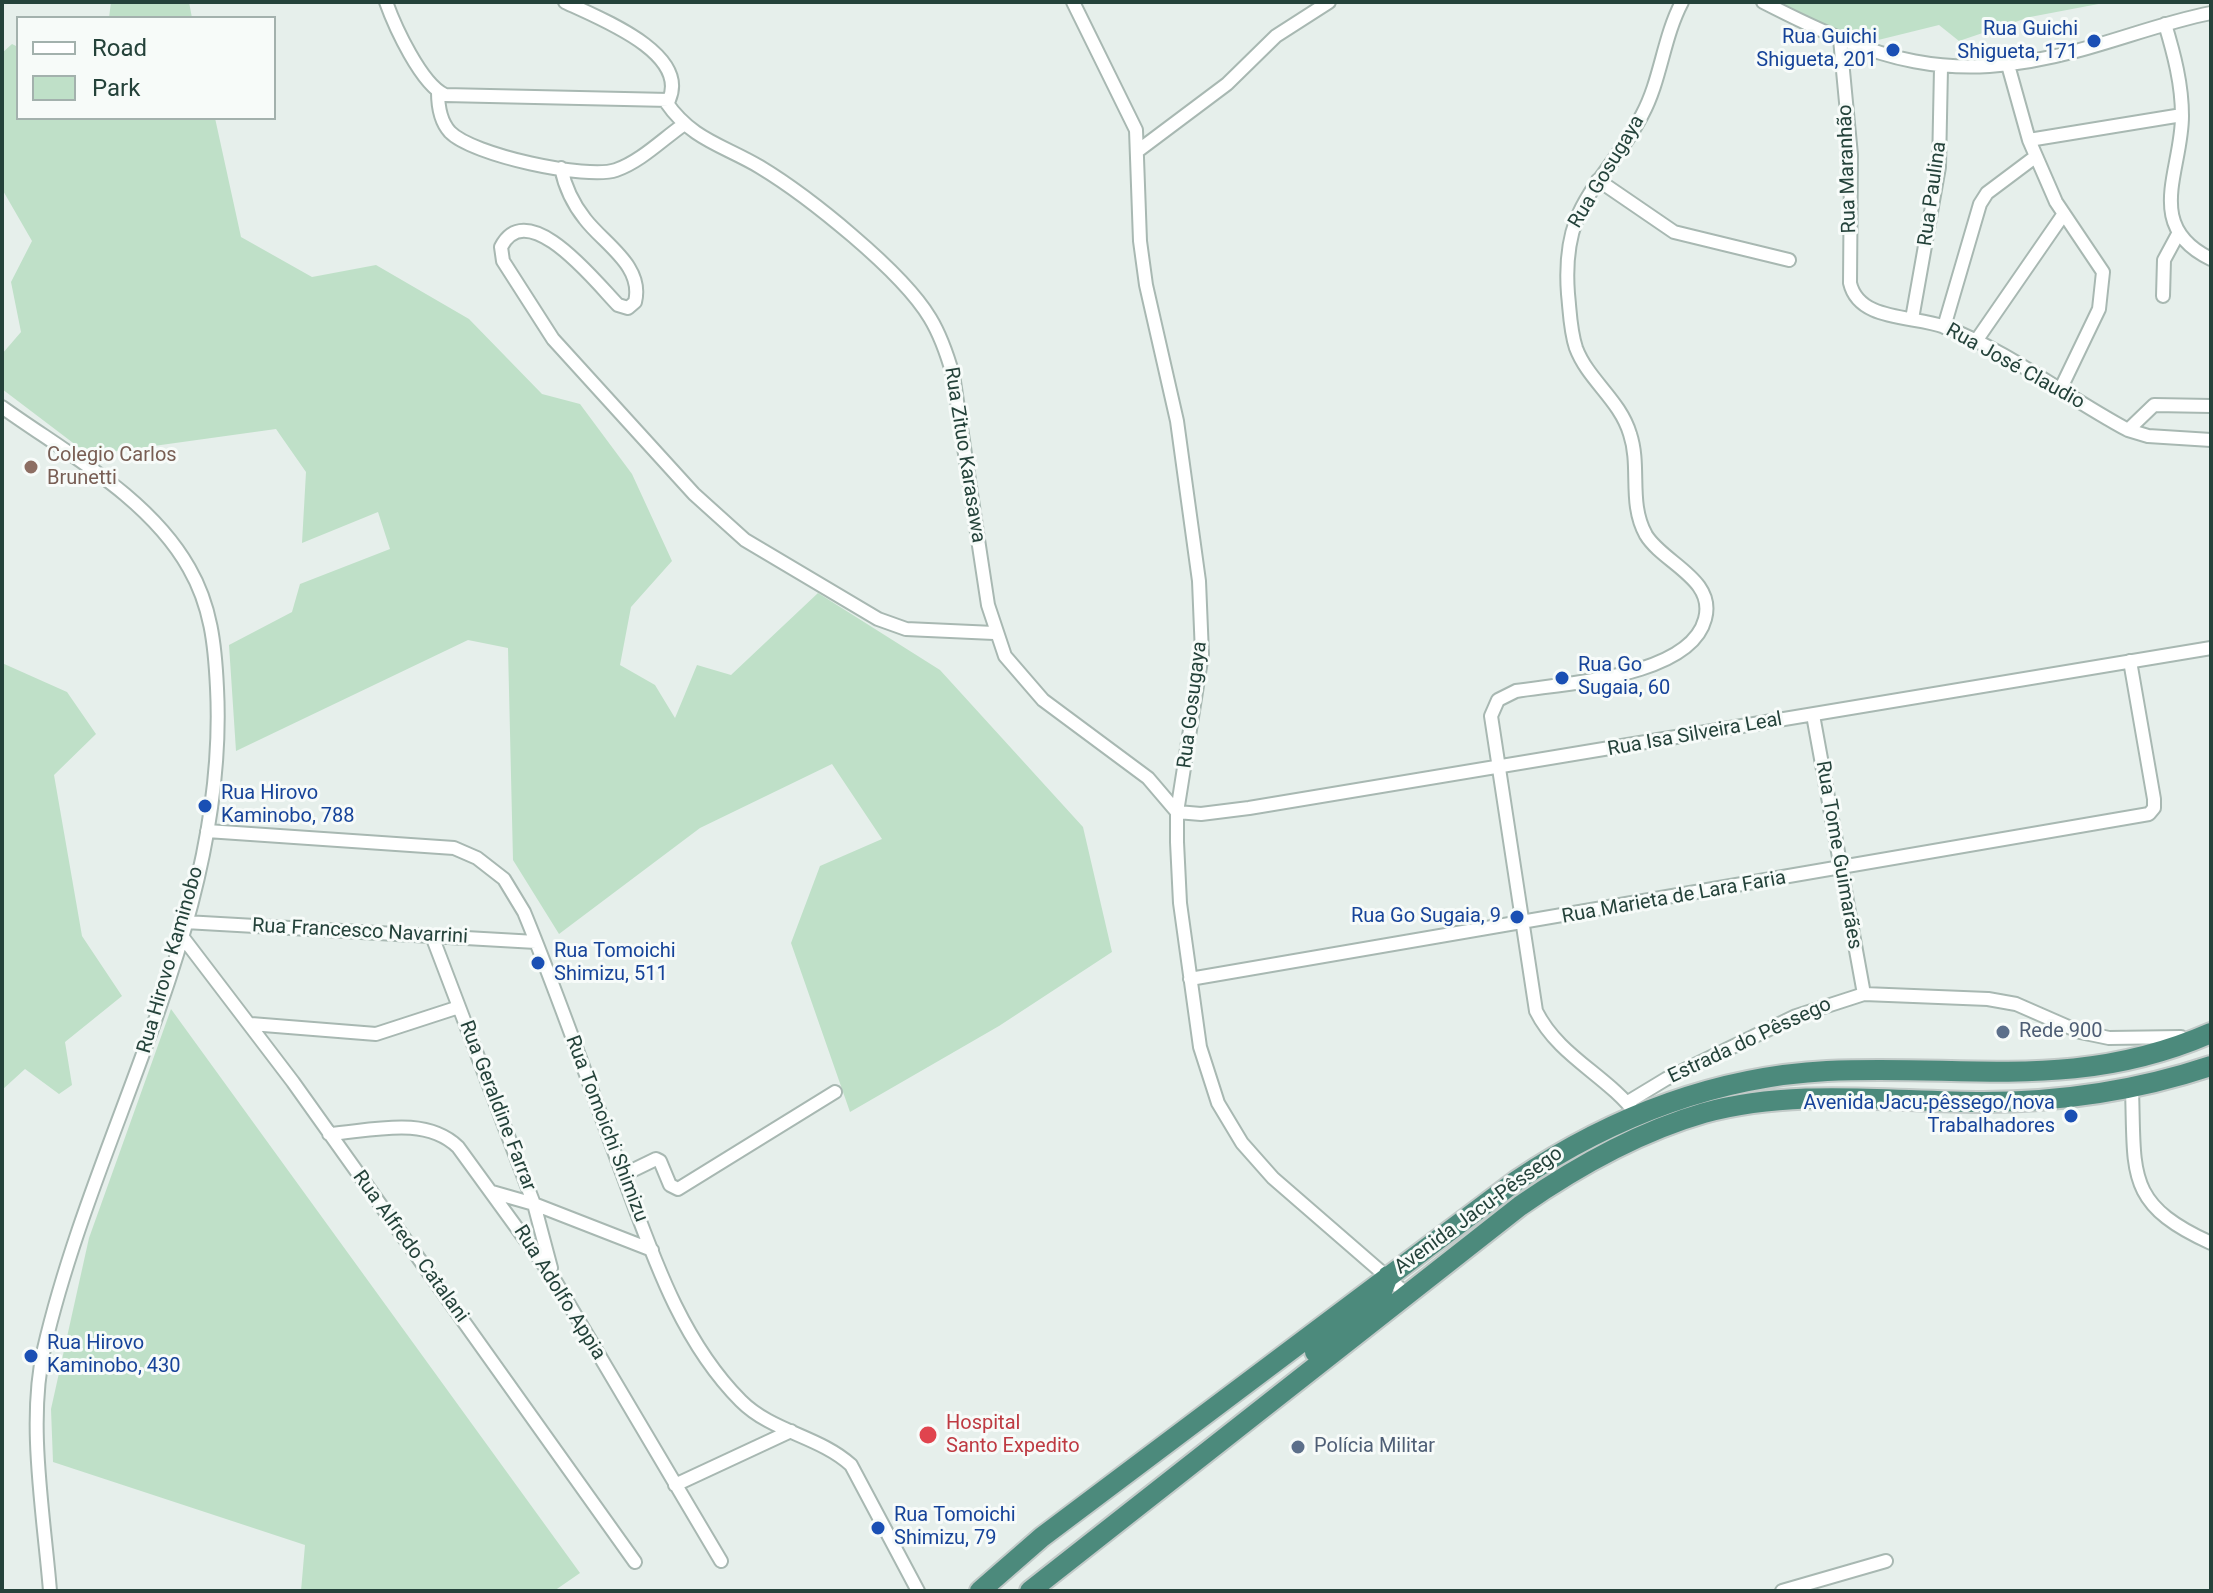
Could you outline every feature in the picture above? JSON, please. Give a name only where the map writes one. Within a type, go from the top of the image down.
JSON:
[{"type":"highway","name":"Avenida Jacu-Pêssego","points":[[980,1591],[1074,1512],[1491,1199],[1632,1108],[1764,1078],[1855,1071],[2042,1073],[2125,1061],[2209,1034]]},
{"type":"highway","name":"Avenida Jacu-Pêssego","points":[[1030,1591],[1409,1296],[1476,1239],[1560,1178],[1651,1132],[1705,1113],[1808,1098],[2035,1101],[2132,1090],[2211,1066]]},
{"type":"highway","points":[[1431,1278],[1414,1281],[1411,1271],[1475,1222],[1491,1199]]},
{"type":"highway","points":[[1285,1393],[1293,1370],[1378,1302],[1388,1276]]},
{"type":"highway","points":[[997,1591],[1065,1533],[1074,1512]]},
{"type":"street","points":[[386,2],[396,27],[438,92],[442,119],[462,141],[500,155],[597,173],[618,170],[683,125]]},
{"type":"street","name":"Rua Zituo Karasawa","points":[[565,2],[645,44],[671,80],[668,101],[683,125],[781,180],[818,208],[911,292],[944,344],[953,375],[994,633],[1005,656],[1043,700],[1148,778],[1177,812]]},
{"type":"street","name":"Rua Gosugaya","points":[[1073,2],[1128,109],[1139,150],[1144,270],[1177,421],[1202,618],[1197,697],[1177,812],[1180,903],[1200,1047],[1218,1103],[1242,1143],[1273,1178],[1409,1296]]},
{"type":"street","points":[[1139,150],[1227,84],[1276,36],[1329,2]]},
{"type":"street","name":"Rua Gosugaya","points":[[1632,1108],[1559,1046],[1543,1025],[1531,989],[1491,716],[1498,700],[1516,691],[1653,665],[1677,653],[1699,633],[1707,611],[1701,588],[1656,547],[1643,528],[1635,501],[1631,435],[1613,399],[1587,368],[1571,330],[1567,272],[1568,238],[1576,215],[1641,116],[1655,84],[1666,39],[1682,2]]},
{"type":"street","points":[[1763,2],[1840,39],[1911,63],[1941,68],[2008,65],[2075,51],[2211,13]]},
{"type":"street","points":[[2165,24],[2179,78],[2182,115],[2171,185],[2172,217],[2178,234],[2211,259]]},
{"type":"street","name":"Rua Maranhão","points":[[1840,39],[1850,141],[1850,283],[1855,298]]},
{"type":"street","points":[[2008,65],[2035,157],[2063,215],[2100,263],[2104,281],[2093,325],[2061,388]]},
{"type":"street","name":"Rua Paulina","points":[[1912,319],[1939,167],[1941,68]]},
{"type":"street","points":[[438,92],[457,97],[557,96],[668,101]]},
{"type":"street","points":[[2029,140],[2182,115]]},
{"type":"street","points":[[1944,327],[1980,204],[1987,193],[2035,157]]},
{"type":"street","points":[[561,168],[576,207],[633,275],[635,302],[628,308],[618,305],[574,257],[530,232],[514,234],[503,243],[503,261],[553,339],[694,494],[766,555],[878,619],[906,629],[994,633]]},
{"type":"street","points":[[1598,180],[1674,232],[1789,260]]},
{"type":"street","points":[[1976,341],[2063,215]]},
{"type":"street","points":[[2163,296],[2164,260],[2178,234]]},
{"type":"street","name":"Rua José Claudio","points":[[1855,298],[1869,308],[1944,327],[1976,341],[2128,430],[2148,436],[2211,440]]},
{"type":"street","points":[[2128,430],[2154,405],[2211,406]]},
{"type":"street","name":"Rua Hirovo Kaminobo","points":[[2,407],[154,521],[174,544],[197,583],[212,627],[218,713],[218,760],[207,831],[183,928],[152,1035],[75,1242],[43,1352],[38,1418],[50,1591]]},
{"type":"street","name":"Rua Isa Silveira Leal","points":[[1177,812],[1216,813],[2211,648]]},
{"type":"street","name":"Rua Marieta de Lara Faria","points":[[1190,979],[2145,815],[2154,808],[2130,661]]},
{"type":"street","name":"Rua Tome Guimarães","points":[[1813,715],[1864,994]]},
{"type":"street","name":"Rua Tomoichi Shimizu","points":[[207,831],[454,848],[477,858],[504,879],[520,902],[679,1314],[726,1383],[749,1408],[835,1451],[851,1465],[918,1591]]},
{"type":"street","name":"Rua Francesco Navarrini","points":[[183,928],[536,942]]},
{"type":"street","name":"Rua Alfredo Catalani","points":[[183,928],[635,1562]]},
{"type":"street","name":"Rua Geraldine Farrar","points":[[432,936],[534,1204],[554,1279]]},
{"type":"street","name":"Estrada do Pêssego","points":[[1632,1108],[1666,1079],[1796,1016],[1864,994],[1988,999],[2016,1004],[2080,1032],[2109,1038],[2169,1039],[2209,1034]]},
{"type":"street","points":[[251,1024],[376,1034],[459,1007]]},
{"type":"street","points":[[2132,1090],[2135,1159],[2143,1194],[2166,1216],[2211,1243]]},
{"type":"street","points":[[623,1175],[656,1159],[670,1185],[678,1189],[835,1092]]},
{"type":"street","name":"Rua Adolfo Appia","points":[[329,1134],[413,1128],[438,1132],[458,1147],[554,1279],[721,1561]]},
{"type":"street","points":[[492,1192],[534,1204],[652,1250]]},
{"type":"street","points":[[675,1485],[791,1431]]},
{"type":"street","points":[[1782,1591],[1886,1561]]},
{"type":"green space","points":[[111,2],[189,2],[192,16],[109,16]]},
{"type":"green space","points":[[1777,2],[2109,2],[2030,17],[1959,41],[1939,25],[1866,43]]},
{"type":"green space","points":[[12,44],[16,46],[16,120],[215,120],[241,237],[312,277],[376,265],[469,319],[542,394],[580,404],[632,474],[672,561],[631,607],[620,665],[655,685],[675,718],[697,665],[731,675],[818,593],[940,670],[1083,827],[1112,952],[999,1026],[850,1112],[791,943],[820,866],[882,839],[832,764],[700,828],[559,934],[513,860],[508,648],[468,640],[236,751],[229,645],[292,612],[300,584],[390,549],[378,512],[302,543],[306,472],[276,429],[89,455],[2,389],[2,354],[21,332],[11,282],[32,241],[2,189],[2,53]]},
{"type":"green space","points":[[2,663],[67,692],[96,734],[54,775],[82,936],[122,996],[65,1042],[72,1085],[59,1094],[25,1069],[2,1090]]},
{"type":"green space","points":[[171,1009],[580,1573],[554,1591],[301,1591],[305,1545],[53,1462],[51,1409],[89,1238]]},
{"type":"place","name":"Rua Guichi Shigueta, 171","points":[[2094,41]]},
{"type":"place","name":"Rua Guichi Shigueta, 201","points":[[1893,50]]},
{"type":"place","name":"Colegio Carlos Brunetti","points":[[31,467]]},
{"type":"place","name":"Rua Go Sugaia, 60","points":[[1562,678]]},
{"type":"place","name":"Rua Hirovo Kaminobo, 788","points":[[205,806]]},
{"type":"place","name":"Rua Go Sugaia, 9","points":[[1517,917]]},
{"type":"place","name":"Rua Tomoichi Shimizu, 511","points":[[538,963]]},
{"type":"place","name":"Rede 900","points":[[2003,1032]]},
{"type":"place","name":"Avenida Jacu-pêssego/nova Trabalhadores","points":[[2071,1116]]},
{"type":"place","name":"Rua Hirovo Kaminobo, 430","points":[[31,1356]]},
{"type":"place","name":"Hospital Santo Expedito","points":[[928,1435]]},
{"type":"place","name":"Polícia Militar","points":[[1298,1447]]},
{"type":"place","name":"Rua Tomoichi Shimizu, 79","points":[[878,1528]]}]
